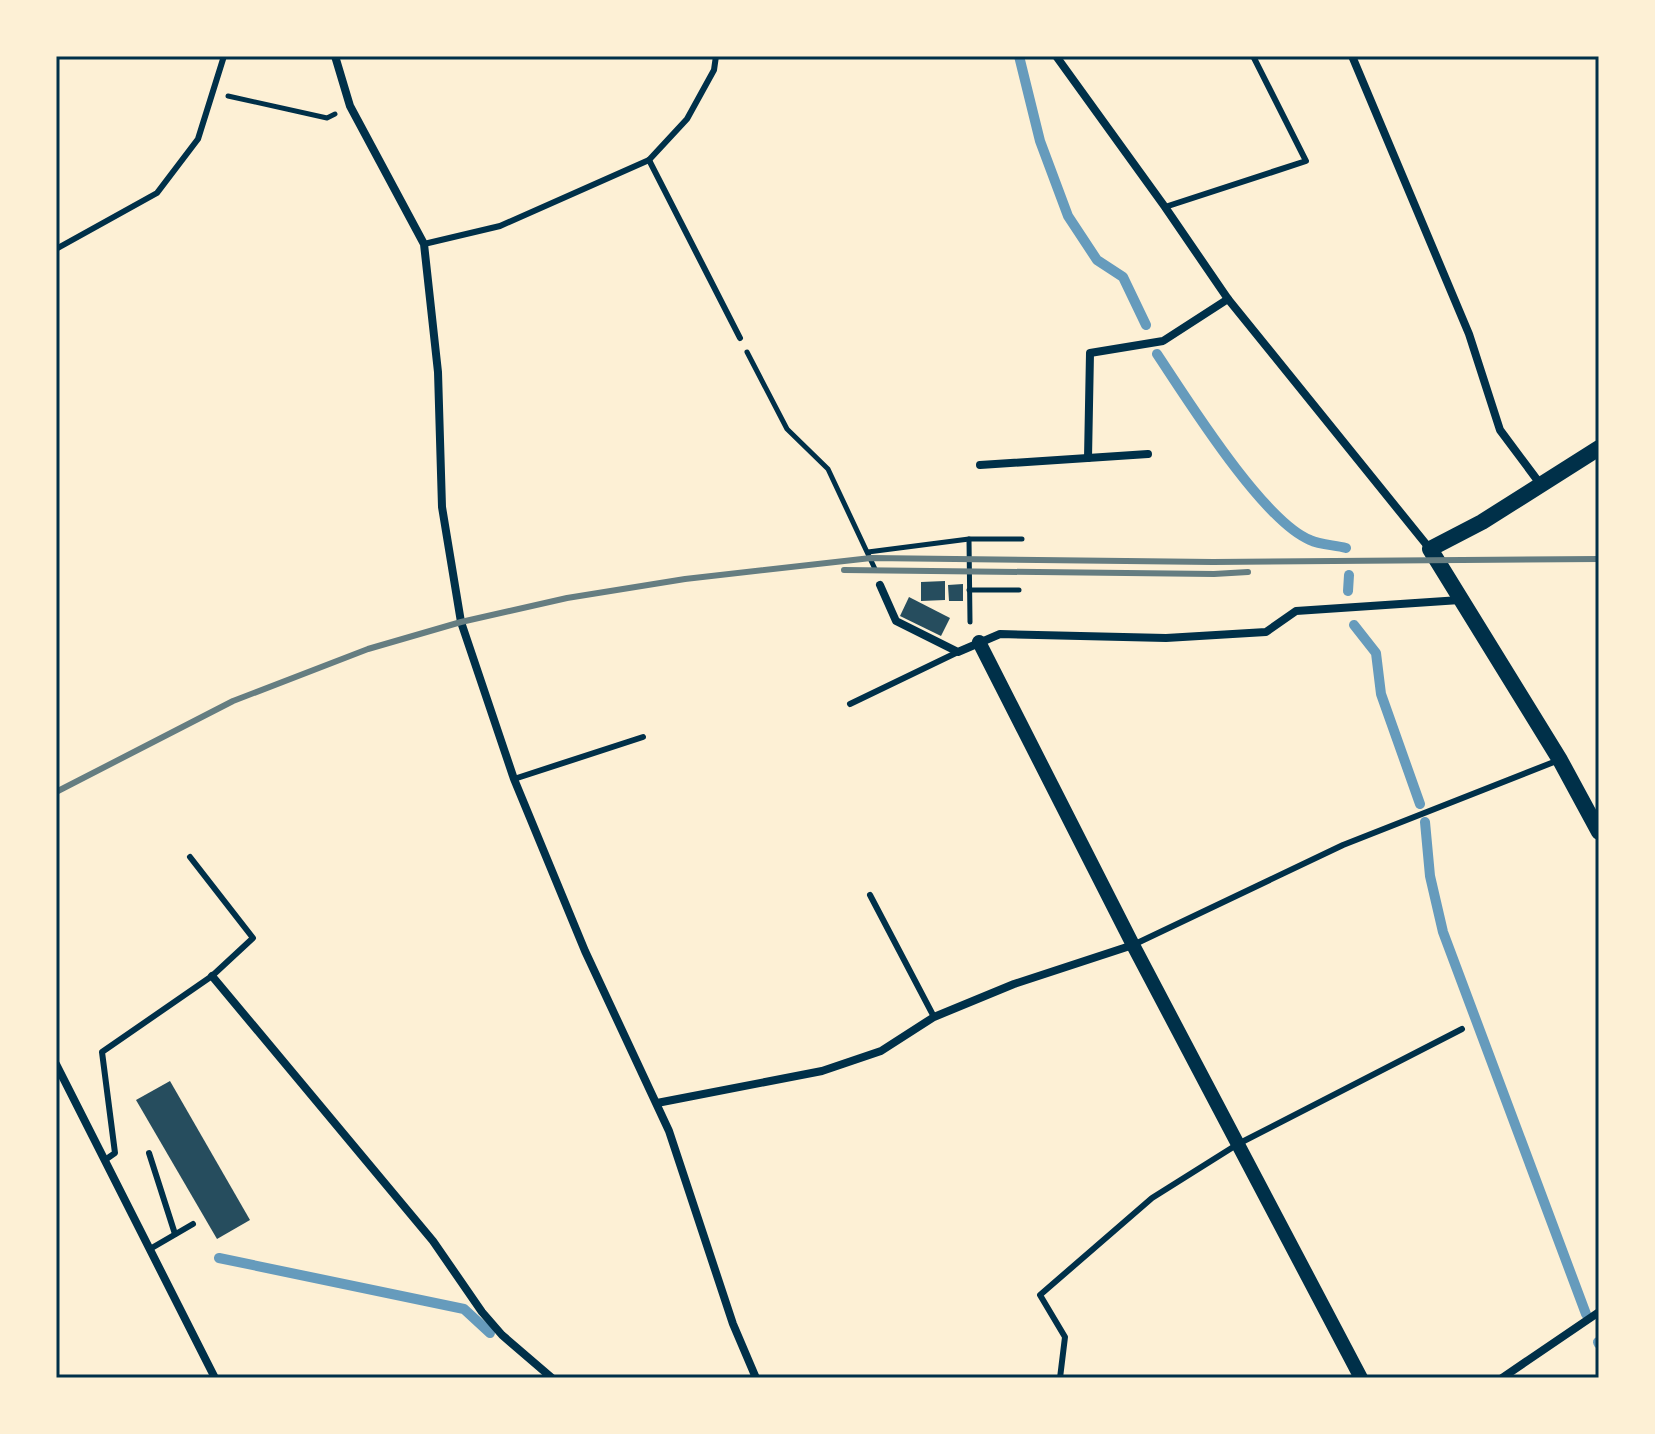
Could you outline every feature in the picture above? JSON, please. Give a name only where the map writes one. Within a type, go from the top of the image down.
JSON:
[{"type":"main road","points":[[1599,448],[1482,522],[1430,549],[1560,760],[1599,832]]},
{"type":"street","points":[[335,56],[350,106],[424,244],[438,372],[442,507],[461,622],[514,779],[585,951],[669,1131],[733,1324],[756,1378]]},
{"type":"street","points":[[1056,56],[1228,299],[1430,549]]},
{"type":"street","points":[[1352,56],[1469,334],[1500,430],[1541,485]]},
{"type":"street","points":[[1088,458],[1090,353],[1163,341],[1228,299]]},
{"type":"street","points":[[980,465],[1148,454]]},
{"type":"street","points":[[880,585],[896,621],[958,652],[1000,634],[1166,638],[1266,632],[1296,611],[1460,600]]},
{"type":"street","points":[[979,642],[1133,945],[1361,1378]]},
{"type":"street","points":[[657,1103],[822,1071],[881,1051],[934,1017],[1014,984],[1133,945]]},
{"type":"street","points":[[212,976],[433,1241],[482,1312],[502,1335],[552,1378]]},
{"type":"street","points":[[56,1064],[215,1378]]},
{"type":"street","points":[[1502,1378],[1599,1312]]},
{"type":"lane","points":[[56,249],[157,193],[198,139],[224,56]]},
{"type":"lane","points":[[424,244],[500,226],[649,160],[687,119],[714,70],[716,56]]},
{"type":"lane","points":[[1165,207],[1306,161],[1253,56]]},
{"type":"lane","points":[[649,160],[740,338]]},
{"type":"lane","points":[[850,704],[958,652]]},
{"type":"lane","points":[[514,779],[643,737]]},
{"type":"lane","points":[[1133,945],[1343,845],[1560,760]]},
{"type":"lane","points":[[105,1160],[115,1153],[102,1052],[212,976],[253,938],[190,857]]},
{"type":"lane","points":[[870,895],[934,1017]]},
{"type":"lane","points":[[1060,1378],[1065,1337],[1040,1295],[1152,1198],[1238,1144],[1462,1029]]},
{"type":"lane","points":[[149,1153],[175,1234]]},
{"type":"lane","points":[[150,1249],[193,1224]]},
{"type":"path","points":[[213,93],[327,118],[350,106]]},
{"type":"path","points":[[740,338],[787,429],[828,469],[866,549],[969,539],[1022,539]]},
{"type":"path","points":[[969,539],[969,620],[979,642]]},
{"type":"path","points":[[969,590],[1019,590]]},
{"type":"building","points":[[945,581],[945,600],[921,601],[921,582]]},
{"type":"building","points":[[963,584],[963,601],[949,601],[948,585]]},
{"type":"building","points":[[909,597],[950,618],[941,636],[900,616]]},
{"type":"building","points":[[170,1081],[250,1220],[217,1239],[136,1100]]},
{"type":"waterway","points":[[1019,56],[1040,141],[1068,216],[1097,260],[1123,277],[1146,325]]},
{"type":"waterway","points":[[1157,354],[1227,457],[1270,509],[1310,540],[1346,548]]},
{"type":"waterway","points":[[1348,591],[1349,575]]},
{"type":"waterway","points":[[1354,625],[1376,653],[1381,694],[1420,804]]},
{"type":"waterway","points":[[1425,822],[1430,876],[1443,932],[1586,1314]]},
{"type":"waterway","points":[[219,1258],[464,1309],[490,1333]]},
{"type":"railway","points":[[56,792],[233,701],[368,649],[461,622],[567,598],[685,579],[871,558],[1213,562],[1599,559]]},
{"type":"railway","points":[[844,570],[1248,572]]}]
